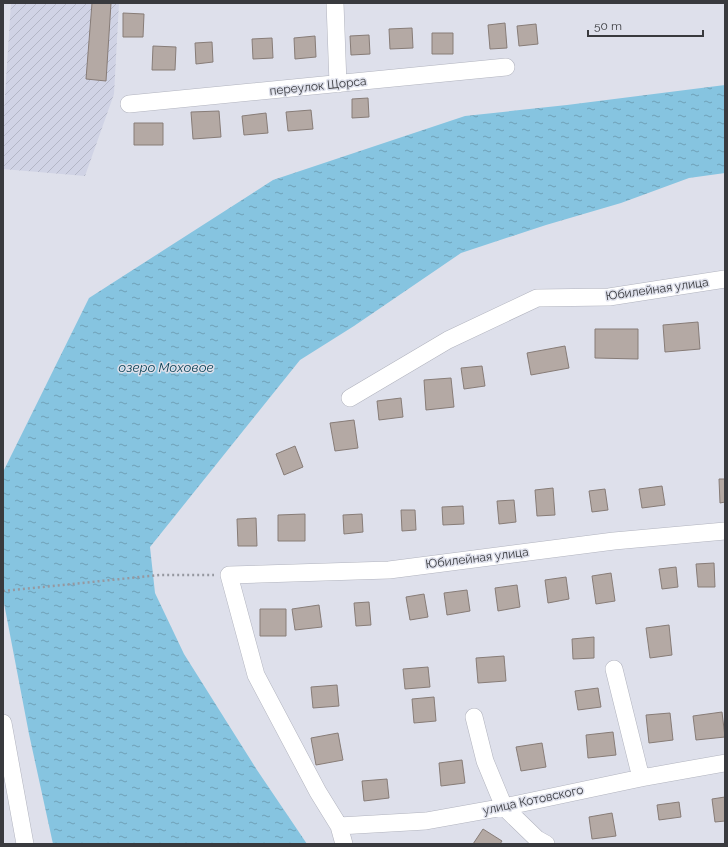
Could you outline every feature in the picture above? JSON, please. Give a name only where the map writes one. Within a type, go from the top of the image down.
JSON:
[{"type":"street","points":[[335,3],[338,84]]},
{"type":"street","name":"переулок Щорса","points":[[129,104],[506,67]]},
{"type":"street","name":"Юбилейная улица","points":[[350,398],[448,340],[537,298],[609,297],[725,279]]},
{"type":"street","name":"Юбилейная улица","points":[[229,575],[389,570],[614,541],[725,531]]},
{"type":"street","points":[[229,575],[256,675],[318,792],[339,826],[344,844]]},
{"type":"street","points":[[614,669],[641,778]]},
{"type":"street","points":[[474,717],[485,760],[504,807],[536,839],[546,844]]},
{"type":"street","points":[[3,723],[25,844]]},
{"type":"street","name":"улица Котовского","points":[[339,826],[426,821],[504,807],[641,778],[725,763]]},
{"type":"path","points":[[3,591],[160,575],[229,575]]},
{"type":"shaded area","points":[[11,3],[119,3],[114,94],[85,176],[3,169],[3,126]]},
{"type":"water","name":"озеро Моховое","points":[[725,85],[725,173],[689,178],[621,203],[546,225],[461,253],[354,326],[300,360],[150,547],[155,593],[184,654],[257,770],[307,844],[53,844],[29,734],[3,598],[3,472],[89,298],[273,180],[465,116]]},
{"type":"building","points":[[92,3],[111,3],[106,81],[86,79]]},
{"type":"building","points":[[123,13],[144,14],[143,37],[123,37]]},
{"type":"building","points":[[505,23],[507,48],[490,49],[488,25]]},
{"type":"building","points":[[536,24],[538,44],[519,46],[517,26]]},
{"type":"building","points":[[412,28],[413,48],[390,49],[389,29]]},
{"type":"building","points":[[432,33],[453,33],[453,54],[432,54]]},
{"type":"building","points":[[369,35],[370,54],[351,55],[350,36]]},
{"type":"building","points":[[315,36],[316,57],[295,59],[294,38]]},
{"type":"building","points":[[272,38],[273,58],[253,59],[252,39]]},
{"type":"building","points":[[212,42],[213,62],[196,64],[195,43]]},
{"type":"building","points":[[153,46],[176,47],[175,70],[152,70]]},
{"type":"building","points":[[368,98],[369,117],[352,118],[352,99]]},
{"type":"building","points":[[311,110],[313,129],[288,131],[286,112]]},
{"type":"building","points":[[219,111],[221,137],[193,139],[191,112]]},
{"type":"building","points":[[266,113],[268,133],[244,135],[242,116]]},
{"type":"building","points":[[134,123],[163,123],[163,145],[134,145]]},
{"type":"building","points":[[698,322],[700,349],[665,352],[663,325]]},
{"type":"building","points":[[595,329],[638,329],[638,359],[595,358]]},
{"type":"building","points":[[565,346],[569,368],[531,375],[527,353]]},
{"type":"building","points":[[482,366],[485,386],[464,389],[461,368]]},
{"type":"building","points":[[451,378],[454,407],[426,410],[424,380]]},
{"type":"building","points":[[401,398],[403,417],[379,420],[377,401]]},
{"type":"building","points":[[354,420],[358,448],[335,451],[330,423]]},
{"type":"building","points":[[295,446],[303,467],[284,475],[276,454]]},
{"type":"building","points":[[719,479],[725,479],[725,502],[720,503]]},
{"type":"building","points":[[662,486],[665,505],[642,508],[639,489]]},
{"type":"building","points":[[553,488],[555,515],[537,516],[535,490]]},
{"type":"building","points":[[605,489],[608,510],[592,512],[589,491]]},
{"type":"building","points":[[514,500],[516,522],[499,524],[497,501]]},
{"type":"building","points":[[463,506],[464,524],[443,525],[442,507]]},
{"type":"building","points":[[401,510],[415,510],[416,530],[402,531]]},
{"type":"building","points":[[305,514],[305,541],[278,541],[278,515]]},
{"type":"building","points":[[362,514],[363,532],[344,534],[343,515]]},
{"type":"building","points":[[256,518],[257,546],[238,546],[237,519]]},
{"type":"building","points":[[714,563],[715,587],[698,587],[696,564]]},
{"type":"building","points":[[676,567],[678,587],[662,589],[659,569]]},
{"type":"building","points":[[611,573],[615,601],[596,604],[592,576]]},
{"type":"building","points":[[566,577],[569,599],[548,603],[545,580]]},
{"type":"building","points":[[517,585],[520,607],[498,611],[495,588]]},
{"type":"building","points":[[467,590],[470,611],[447,615],[444,593]]},
{"type":"building","points":[[424,594],[428,617],[410,620],[406,597]]},
{"type":"building","points":[[369,602],[371,625],[356,626],[354,603]]},
{"type":"building","points":[[319,605],[322,627],[295,630],[292,609]]},
{"type":"building","points":[[260,609],[286,609],[286,636],[260,636]]},
{"type":"building","points":[[669,625],[672,655],[650,658],[646,628]]},
{"type":"building","points":[[594,637],[594,658],[573,659],[572,639]]},
{"type":"building","points":[[504,656],[506,681],[478,683],[476,658]]},
{"type":"building","points":[[428,667],[430,687],[405,689],[403,669]]},
{"type":"building","points":[[337,685],[339,706],[313,708],[311,687]]},
{"type":"building","points":[[598,688],[601,707],[578,710],[575,691]]},
{"type":"building","points":[[434,697],[436,721],[414,723],[412,699]]},
{"type":"building","points":[[722,712],[725,737],[696,740],[693,716]]},
{"type":"building","points":[[670,713],[673,740],[649,743],[646,715]]},
{"type":"building","points":[[613,732],[616,755],[588,758],[586,735]]},
{"type":"building","points":[[338,733],[343,760],[316,765],[311,738]]},
{"type":"building","points":[[542,743],[546,767],[521,771],[516,747]]},
{"type":"building","points":[[462,760],[465,783],[441,786],[439,763]]},
{"type":"building","points":[[387,779],[389,798],[364,801],[362,781]]},
{"type":"building","points":[[725,797],[725,821],[715,822],[712,799]]},
{"type":"building","points":[[679,802],[681,817],[659,820],[657,805]]},
{"type":"building","points":[[612,813],[616,836],[592,839],[589,817]]},
{"type":"building","points":[[483,829],[502,841],[500,844],[473,844]]}]
